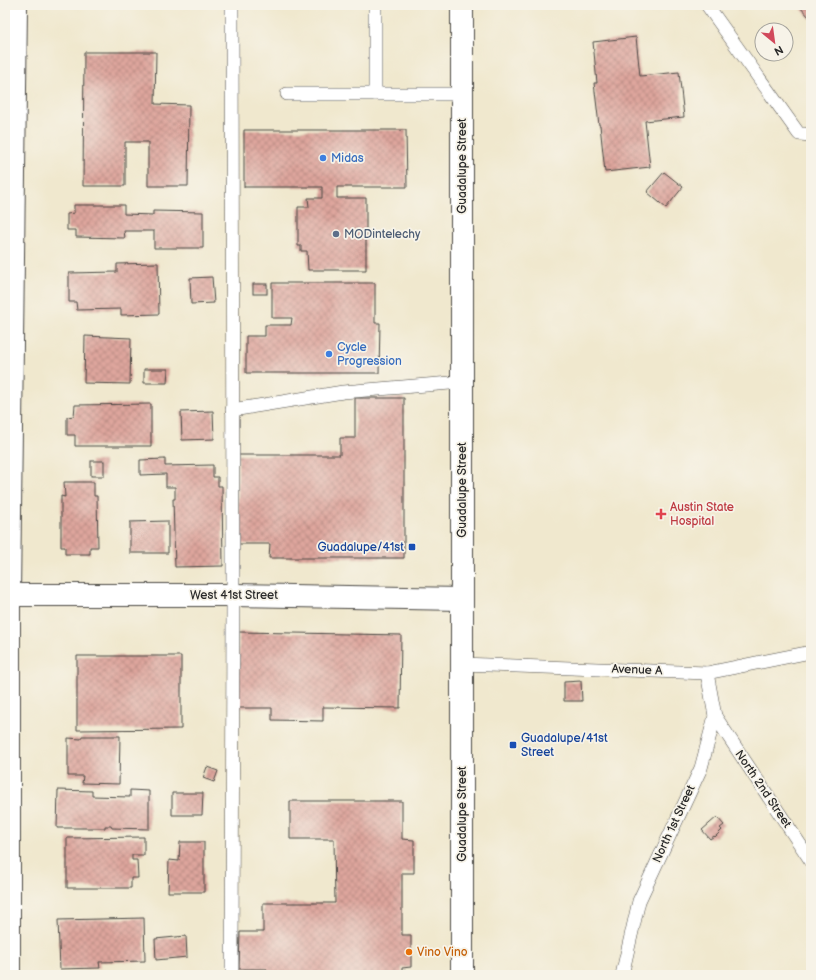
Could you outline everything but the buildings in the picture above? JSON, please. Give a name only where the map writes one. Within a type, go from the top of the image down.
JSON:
[{"type":"street","points":[[8,974],[7,595],[16,5]]},
{"type":"street","name":"Guadalupe Street","points":[[462,5],[462,975]]},
{"type":"street","name":"West 41st Street","points":[[7,595],[233,595],[462,599]]},
{"type":"lane","points":[[232,5],[232,975]]},
{"type":"lane","points":[[375,5],[375,94]]},
{"type":"lane","points":[[707,5],[799,134],[811,135]]},
{"type":"lane","points":[[287,94],[462,94]]},
{"type":"lane","points":[[232,410],[343,392],[462,382]]},
{"type":"lane","name":"Avenue A","points":[[462,664],[707,673],[811,652]]},
{"type":"lane","name":"North 1st Street","points":[[622,975],[639,901],[701,768],[715,716],[707,673]]},
{"type":"lane","name":"North 2nd Street","points":[[715,716],[811,861]]},
{"type":"place","name":"Midas","points":[[323,158]]},
{"type":"place","name":"MODintelechy","points":[[336,234]]},
{"type":"place","name":"Cycle Progression","points":[[329,354]]},
{"type":"place","name":"Austin State Hospital","points":[[661,514]]},
{"type":"place","name":"Guadalupe/41st","points":[[412,547]]},
{"type":"place","name":"Guadalupe/41st Street","points":[[513,745]]},
{"type":"place","name":"Vino Vino","points":[[409,952]]}]
